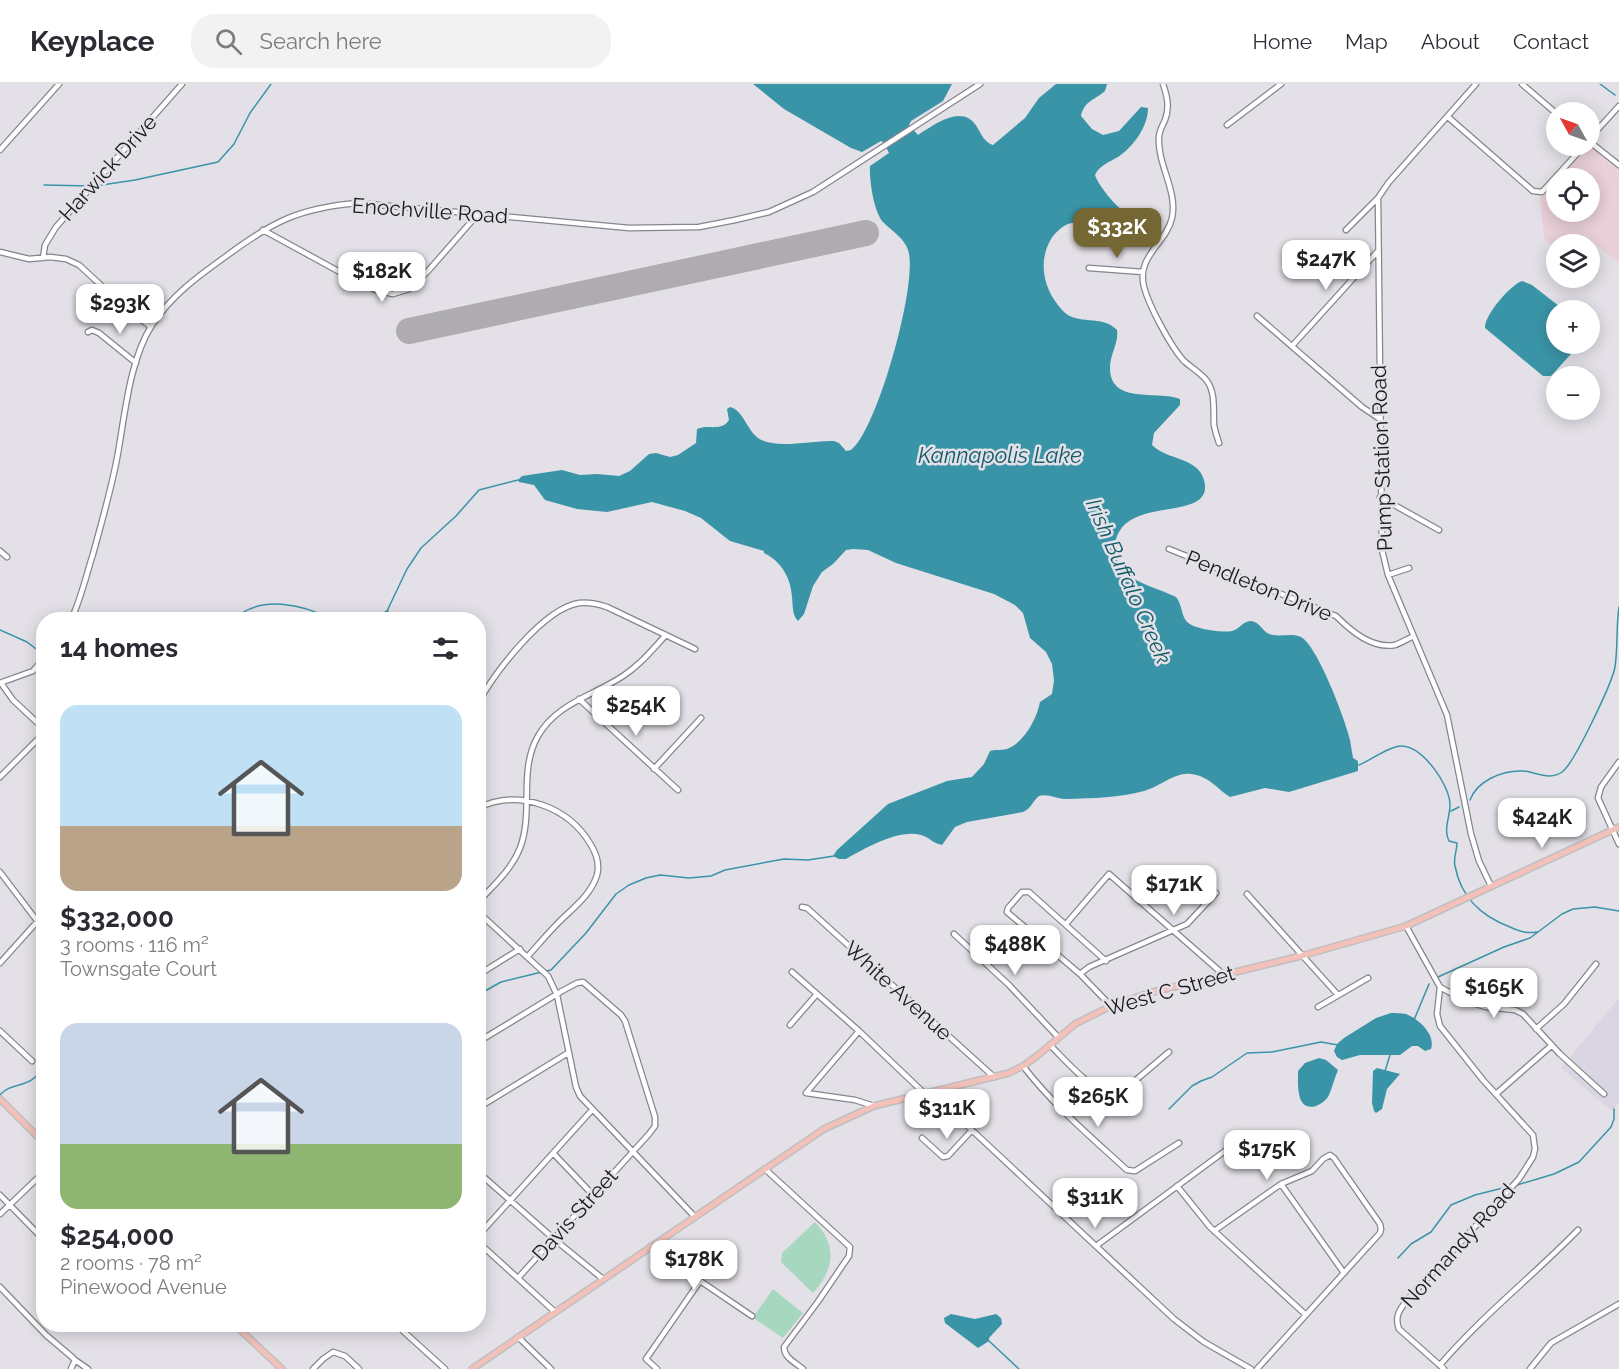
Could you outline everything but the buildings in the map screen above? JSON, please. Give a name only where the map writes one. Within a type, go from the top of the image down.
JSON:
[{"type":"main road","name":"West C Street","points":[[472,1369],[824,1129],[874,1106],[994,1077],[1023,1066],[1075,1024],[1111,1006],[1149,993],[1301,956],[1406,926],[1619,826]]},
{"type":"main road","points":[[0,1099],[36,1135]]},
{"type":"main road","points":[[243,1332],[282,1369]]},
{"type":"street","points":[[0,150],[59,84]]},
{"type":"street","name":"Enochville Road","points":[[74,612],[102,522],[136,363],[151,327],[167,304],[182,290],[263,230],[282,219],[301,213],[358,203],[629,228],[699,227],[769,212],[813,192],[980,84]]},
{"type":"street","points":[[1163,84],[1168,107],[1159,136],[1161,155],[1172,198],[1172,217],[1164,237],[1148,255],[1143,272],[1144,287],[1172,346],[1184,361],[1207,381],[1212,394],[1215,429],[1219,443]]},
{"type":"street","points":[[1227,124],[1281,84]]},
{"type":"street","points":[[1346,230],[1378,198],[1389,182],[1476,84]]},
{"type":"street","points":[[1522,84],[1546,105]]},
{"type":"street","name":"Harwick Drive","points":[[43,258],[45,245],[56,227],[179,85]]},
{"type":"street","points":[[1600,128],[1619,106]]},
{"type":"street","points":[[1448,117],[1533,191],[1542,192],[1575,156]]},
{"type":"street","points":[[1600,149],[1619,165]]},
{"type":"street","name":"Pump Station Road","points":[[1378,198],[1382,550],[1388,575],[1412,637],[1447,715],[1471,834],[1479,861],[1491,886]]},
{"type":"street","points":[[263,230],[349,277],[376,290],[393,294],[409,289],[478,214]]},
{"type":"street","points":[[1292,346],[1378,251]]},
{"type":"street","points":[[0,252],[29,259],[66,259],[79,265],[128,310],[151,327]]},
{"type":"street","points":[[1089,268],[1143,272]]},
{"type":"street","points":[[1257,316],[1362,407],[1380,419]]},
{"type":"street","points":[[88,332],[92,330],[99,333],[136,363]]},
{"type":"street","points":[[1380,498],[1440,530]]},
{"type":"street","name":"Pendleton Drive","points":[[1169,549],[1319,608],[1336,616],[1364,639],[1379,644],[1394,645],[1412,637]]},
{"type":"street","points":[[0,551],[7,557]]},
{"type":"street","points":[[1388,575],[1409,568]]},
{"type":"street","points":[[486,691],[502,667],[537,628],[557,613],[578,603],[596,603],[607,607],[695,650]]},
{"type":"street","points":[[486,893],[513,861],[520,847],[524,829],[526,771],[538,735],[562,708],[636,667],[666,635]]},
{"type":"street","points":[[36,667],[33,671],[0,683],[36,723]]},
{"type":"street","points":[[579,699],[678,790]]},
{"type":"street","points":[[654,768],[701,718]]},
{"type":"street","points":[[0,777],[36,739]]},
{"type":"street","points":[[1619,762],[1601,787],[1598,798],[1619,844]]},
{"type":"street","points":[[486,805],[495,801],[526,800],[567,817],[588,840],[599,865],[591,888],[528,956]]},
{"type":"street","points":[[0,872],[36,920]]},
{"type":"street","points":[[1066,924],[1110,874],[1224,975]]},
{"type":"street","points":[[1106,961],[1029,892],[1022,892],[1008,908],[1007,912],[1080,974],[1111,1006]]},
{"type":"street","points":[[1080,974],[1089,967],[1187,924],[1216,893]]},
{"type":"street","points":[[1247,894],[1338,995]]},
{"type":"street","name":"White Avenue","points":[[802,907],[807,908],[994,1077]]},
{"type":"street","points":[[486,919],[548,976],[557,995],[568,1053],[580,1096],[694,1216]]},
{"type":"street","points":[[0,963],[36,922]]},
{"type":"street","points":[[1406,926],[1440,987],[1465,1001],[1486,1007],[1515,1010],[1523,1014],[1552,1046],[1604,1094]]},
{"type":"street","points":[[954,934],[1009,985],[1058,1037]]},
{"type":"street","points":[[486,970],[520,950]]},
{"type":"street","points":[[1536,1029],[1564,1004],[1596,964]]},
{"type":"street","points":[[792,972],[924,1093]]},
{"type":"street","points":[[1318,1007],[1368,978]]},
{"type":"street","name":"Davis Street","points":[[518,1278],[655,1126],[655,1117],[621,1015],[583,982],[557,995]]},
{"type":"street","points":[[1440,987],[1437,1014],[1440,1026],[1496,1094],[1552,1046]]},
{"type":"street","points":[[790,1025],[817,994]]},
{"type":"street","points":[[486,1037],[557,995]]},
{"type":"street","points":[[0,1031],[32,1061]]},
{"type":"street","points":[[859,1031],[806,1093],[855,1100],[874,1106]]},
{"type":"street","points":[[1050,1045],[1086,1080],[1111,1096],[1117,1096],[1169,1052]]},
{"type":"street","points":[[486,1103],[568,1053]]},
{"type":"street","points":[[1023,1066],[1050,1097],[1127,1170],[1135,1171],[1179,1143]]},
{"type":"street","points":[[936,1091],[944,1104],[1191,1333],[1220,1353],[1251,1369]]},
{"type":"street","name":"Normandy Road","points":[[1442,1367],[1399,1329],[1396,1322],[1397,1314],[1408,1299],[1519,1179],[1533,1157],[1535,1142],[1530,1130],[1496,1094]]},
{"type":"street","points":[[486,1228],[592,1110]]},
{"type":"street","points":[[922,1138],[943,1157],[948,1156],[972,1130]]},
{"type":"street","points":[[1096,1246],[1248,1134]]},
{"type":"street","points":[[553,1154],[593,1196]]},
{"type":"street","points":[[1214,1231],[1281,1184],[1312,1171],[1326,1156],[1330,1155],[1380,1224],[1381,1229],[1344,1274],[1257,1369]]},
{"type":"street","points":[[765,1169],[850,1247],[849,1256],[784,1347],[784,1353],[788,1358],[803,1369]]},
{"type":"street","points":[[486,1179],[603,1279]]},
{"type":"street","points":[[0,1214],[36,1180]]},
{"type":"street","points":[[1281,1184],[1344,1274]]},
{"type":"street","points":[[1177,1186],[1214,1231],[1306,1315]]},
{"type":"street","points":[[0,1195],[36,1232]]},
{"type":"street","points":[[1442,1367],[1472,1331],[1543,1267],[1578,1230]]},
{"type":"street","points":[[650,1247],[752,1316]]},
{"type":"street","points":[[486,1249],[555,1312]]},
{"type":"street","points":[[657,1369],[646,1359],[700,1281]]},
{"type":"street","points":[[0,1287],[36,1325]]},
{"type":"street","points":[[1530,1369],[1551,1343],[1619,1304]]},
{"type":"street","points":[[43,1332],[88,1369]]},
{"type":"street","points":[[404,1332],[445,1369]]},
{"type":"street","points":[[518,1337],[551,1369]]},
{"type":"street","points":[[313,1369],[323,1359],[334,1353],[345,1356],[359,1369]]},
{"type":"street","points":[[71,1369],[75,1360]]},
{"type":"shaded area","points":[[1600,155],[1619,170],[1619,263],[1600,248],[1600,234],[1546,234],[1546,240],[1544,238],[1540,197],[1546,191],[1546,222],[1600,222],[1600,168],[1566,168],[1578,156]]},
{"type":"shaded area","points":[[1619,998],[1619,1102],[1612,1111],[1561,1068]]},
{"type":"green space","points":[[815,1222],[827,1240],[831,1258],[825,1276],[813,1293],[781,1262],[782,1253]]},
{"type":"green space","points":[[773,1289],[803,1313],[783,1338],[754,1316]]},
{"type":"water","name":"Kannapolis Lake","points":[[753,84],[952,84],[943,101],[911,121],[909,125],[918,135],[940,121],[957,116],[964,117],[971,120],[985,140],[993,145],[1025,118],[1039,98],[1056,84],[1107,84],[1105,91],[1087,104],[1081,116],[1092,129],[1103,135],[1119,131],[1141,107],[1148,108],[1145,122],[1134,142],[1124,153],[1102,167],[1095,175],[1108,195],[1125,212],[1125,217],[1119,222],[1105,225],[1075,223],[1065,225],[1051,239],[1044,258],[1047,286],[1063,311],[1075,318],[1104,322],[1117,330],[1110,368],[1112,380],[1118,387],[1136,394],[1180,399],[1180,405],[1154,433],[1152,445],[1165,454],[1195,467],[1204,480],[1204,494],[1196,502],[1149,513],[1133,519],[1121,529],[1115,545],[1116,557],[1121,567],[1132,577],[1176,597],[1187,622],[1196,627],[1227,631],[1251,621],[1257,623],[1269,634],[1293,635],[1301,637],[1308,643],[1337,701],[1350,740],[1353,758],[1358,761],[1358,771],[1289,792],[1265,788],[1230,797],[1208,780],[1191,774],[1179,775],[1150,789],[1125,795],[1066,799],[1042,795],[1023,812],[967,822],[955,827],[942,845],[921,835],[902,835],[882,841],[846,859],[833,856],[888,804],[947,781],[972,777],[984,764],[990,751],[1009,748],[1025,735],[1033,722],[1040,702],[1052,694],[1054,680],[1052,664],[1046,652],[1030,638],[1023,613],[1015,605],[994,594],[896,563],[868,550],[853,549],[846,550],[822,572],[813,586],[804,614],[798,621],[794,613],[790,583],[780,565],[764,551],[730,541],[701,518],[652,502],[607,512],[577,509],[545,500],[534,485],[518,480],[522,476],[562,470],[580,475],[619,476],[630,471],[649,454],[656,453],[670,457],[678,455],[696,443],[697,429],[726,424],[729,420],[727,409],[730,407],[738,412],[758,438],[765,442],[784,444],[834,441],[846,451],[851,450],[861,437],[883,387],[893,354],[902,322],[910,267],[908,250],[901,239],[880,218],[871,187],[870,166],[889,153],[881,141],[862,152],[851,148],[784,109]]},
{"type":"water","points":[[1522,281],[1532,285],[1551,300],[1546,300],[1546,354],[1571,354],[1560,366],[1546,366],[1546,376],[1543,376],[1485,328],[1489,316],[1499,301]]},
{"type":"water","points":[[1391,1013],[1406,1014],[1421,1024],[1431,1038],[1431,1049],[1425,1051],[1418,1046],[1412,1046],[1400,1055],[1360,1055],[1342,1060],[1337,1057],[1334,1051],[1337,1044],[1344,1038],[1376,1018]]},
{"type":"water","points":[[1319,1058],[1326,1060],[1338,1070],[1328,1097],[1320,1104],[1309,1107],[1305,1105],[1300,1096],[1298,1071],[1305,1063]]},
{"type":"water","points":[[1377,1068],[1400,1074],[1387,1089],[1382,1109],[1376,1113],[1372,1103],[1373,1071]]},
{"type":"water","points":[[951,1314],[975,1319],[996,1314],[1001,1318],[1002,1324],[989,1338],[989,1341],[978,1348],[945,1323],[944,1318]]},
{"type":"waterway","points":[[95,186],[218,162],[234,144],[250,113],[271,84]]},
{"type":"waterway","points":[[1600,84],[1615,95]]},
{"type":"waterway","points":[[44,185],[91,186]]},
{"type":"waterway","points":[[388,612],[407,569],[421,548],[456,516],[479,490],[518,480]]},
{"type":"waterway","points":[[244,612],[269,604],[295,606],[315,612]]},
{"type":"waterway","points":[[1470,800],[1473,793],[1484,782],[1507,772],[1523,771],[1553,776],[1568,766],[1592,722],[1615,667],[1619,607]]},
{"type":"waterway","points":[[0,630],[27,642],[36,649]]},
{"type":"waterway","name":"Irish Buffalo Creek","points":[[1359,765],[1397,746],[1410,748],[1426,760],[1434,768],[1449,797],[1447,837],[1449,841],[1457,843],[1455,866],[1467,896],[1481,911],[1500,923],[1523,932],[1537,932]]},
{"type":"waterway","points":[[1451,811],[1459,807]]},
{"type":"waterway","points":[[546,971],[551,970],[586,933],[616,894],[629,885],[646,878],[660,875],[689,878],[711,876],[725,870],[784,859],[808,860],[834,856]]},
{"type":"waterway","points":[[1438,977],[1504,947],[1530,938],[1562,914],[1573,909],[1595,907],[1619,911]]},
{"type":"waterway","points":[[486,990],[501,982],[542,972]]},
{"type":"waterway","points":[[1414,1020],[1429,984]]},
{"type":"waterway","points":[[1169,1109],[1192,1086],[1212,1077],[1247,1053],[1272,1052],[1321,1042],[1338,1045]]},
{"type":"waterway","points":[[1385,1071],[1390,1055]]},
{"type":"waterway","points":[[0,1095],[5,1090],[28,1082],[36,1076]]},
{"type":"waterway","points":[[1517,1185],[1554,1174],[1579,1162],[1611,1127],[1614,1109]]},
{"type":"waterway","points":[[1398,1258],[1411,1244],[1431,1232],[1451,1205],[1475,1195],[1507,1187]]},
{"type":"waterway","points":[[989,1341],[1019,1369]]},
{"type":"runway","points":[[409,331],[866,233]]}]
